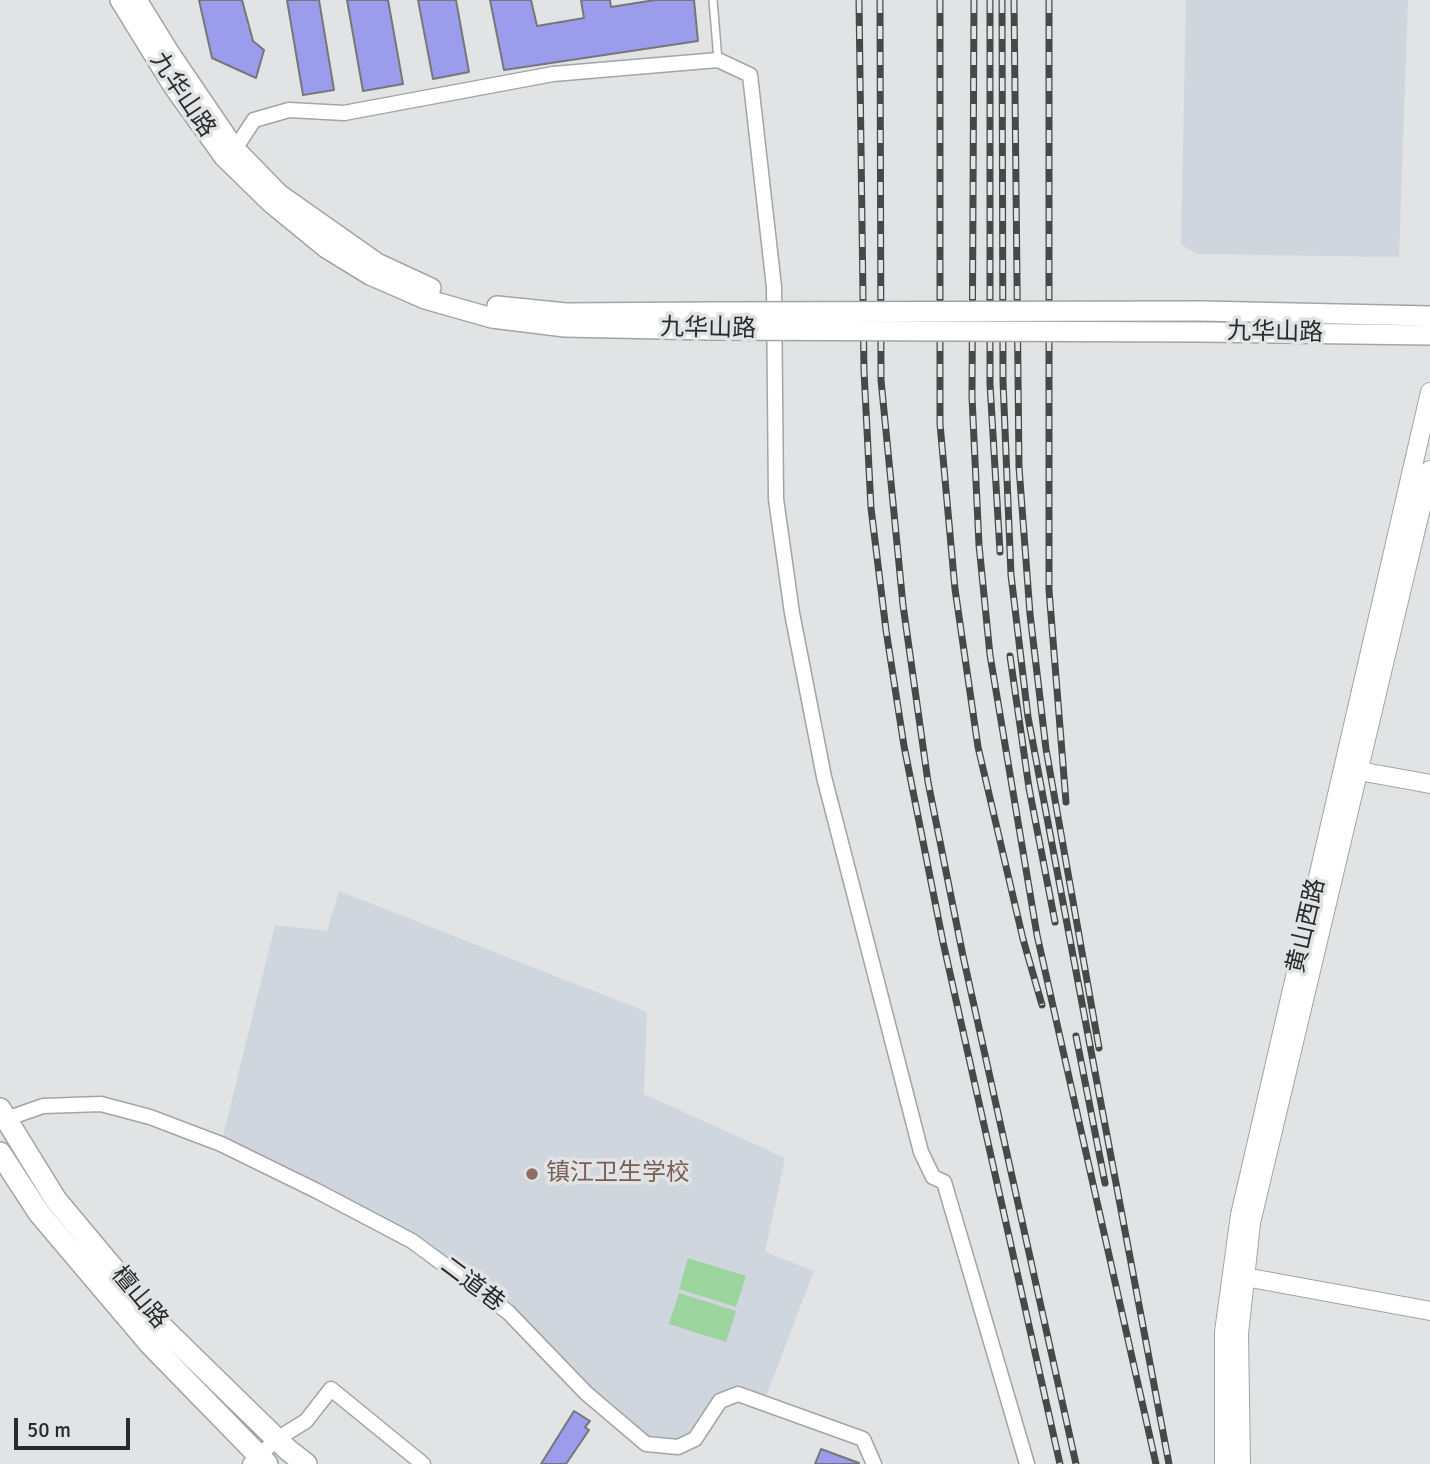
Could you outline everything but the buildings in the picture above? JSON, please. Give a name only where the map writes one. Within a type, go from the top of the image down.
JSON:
[{"type":"main road","name":"九华山路","points":[[120,0],[173,86],[224,157],[271,203],[326,248],[370,275],[425,299],[492,318],[565,327],[710,321],[1202,311],[1430,316]]},
{"type":"main road","name":"九华山路","points":[[138,0],[169,52],[235,149],[279,194],[377,263],[432,288],[495,306],[710,321],[1430,335]]},
{"type":"main road","name":"檀山路","points":[[3,1114],[57,1199],[163,1328],[277,1440],[306,1464]]},
{"type":"main road","name":"檀山路","points":[[0,1153],[39,1213],[150,1344],[259,1461]]},
{"type":"street","points":[[235,149],[254,120],[289,110],[344,113],[553,74],[718,60],[750,75],[774,288],[776,499],[792,613],[824,777],[921,1152],[933,1177],[944,1182],[1027,1464]]},
{"type":"street","name":"黄山西路","points":[[1241,1464],[1239,1334],[1251,1223],[1351,769],[1430,392]]},
{"type":"street","name":"黄山西路","points":[[1224,1464],[1224,1332],[1240,1215],[1351,769],[1430,470]]},
{"type":"street","points":[[1351,769],[1430,785]]},
{"type":"street","name":"二道巷","points":[[3,1114],[43,1106],[102,1104],[221,1144],[317,1191],[412,1241],[508,1312],[586,1392],[646,1444],[678,1447],[695,1439],[720,1401],[738,1394],[863,1439],[874,1464]]},
{"type":"street","points":[[1245,1277],[1430,1311]]},
{"type":"street","points":[[259,1461],[277,1440],[306,1421],[331,1389],[423,1464]]},
{"type":"lane","points":[[713,0],[718,60]]},
{"type":"shaded area","points":[[1186,0],[1408,0],[1399,257],[1196,254],[1181,244]]},
{"type":"shaded area","name":"镇江卫生学校","points":[[339,891],[647,1012],[644,1094],[785,1158],[765,1252],[814,1271],[763,1404],[738,1394],[720,1401],[695,1439],[646,1444],[508,1312],[412,1241],[221,1144],[275,925],[327,931]]},
{"type":"green space","points":[[688,1258],[746,1276],[736,1307],[679,1289]]},
{"type":"green space","points":[[679,1293],[736,1311],[726,1342],[669,1324]]},
{"type":"railway","points":[[859,0],[864,371],[871,508],[886,630],[904,746],[943,942],[1060,1464]]},
{"type":"railway","points":[[880,0],[881,380],[903,605],[928,782],[963,956],[1076,1464]]},
{"type":"railway","points":[[940,0],[940,424],[955,589],[978,747],[1023,939],[1042,1005]]},
{"type":"railway","points":[[974,0],[972,397],[979,545],[990,655],[1037,935],[1156,1464]]},
{"type":"railway","points":[[990,0],[990,384],[1000,552]]},
{"type":"railway","points":[[1002,0],[1003,381],[1011,575],[1028,717],[1169,1464]]},
{"type":"railway","points":[[1014,0],[1019,467],[1030,614],[1046,749],[1099,1048]]},
{"type":"railway","points":[[1049,0],[1049,590],[1066,802]]},
{"type":"railway","points":[[1010,656],[1029,788],[1055,922]]},
{"type":"railway","points":[[1076,1036],[1105,1183]]},
{"type":"place","name":"镇江卫生学校","points":[[532,1174]]}]
